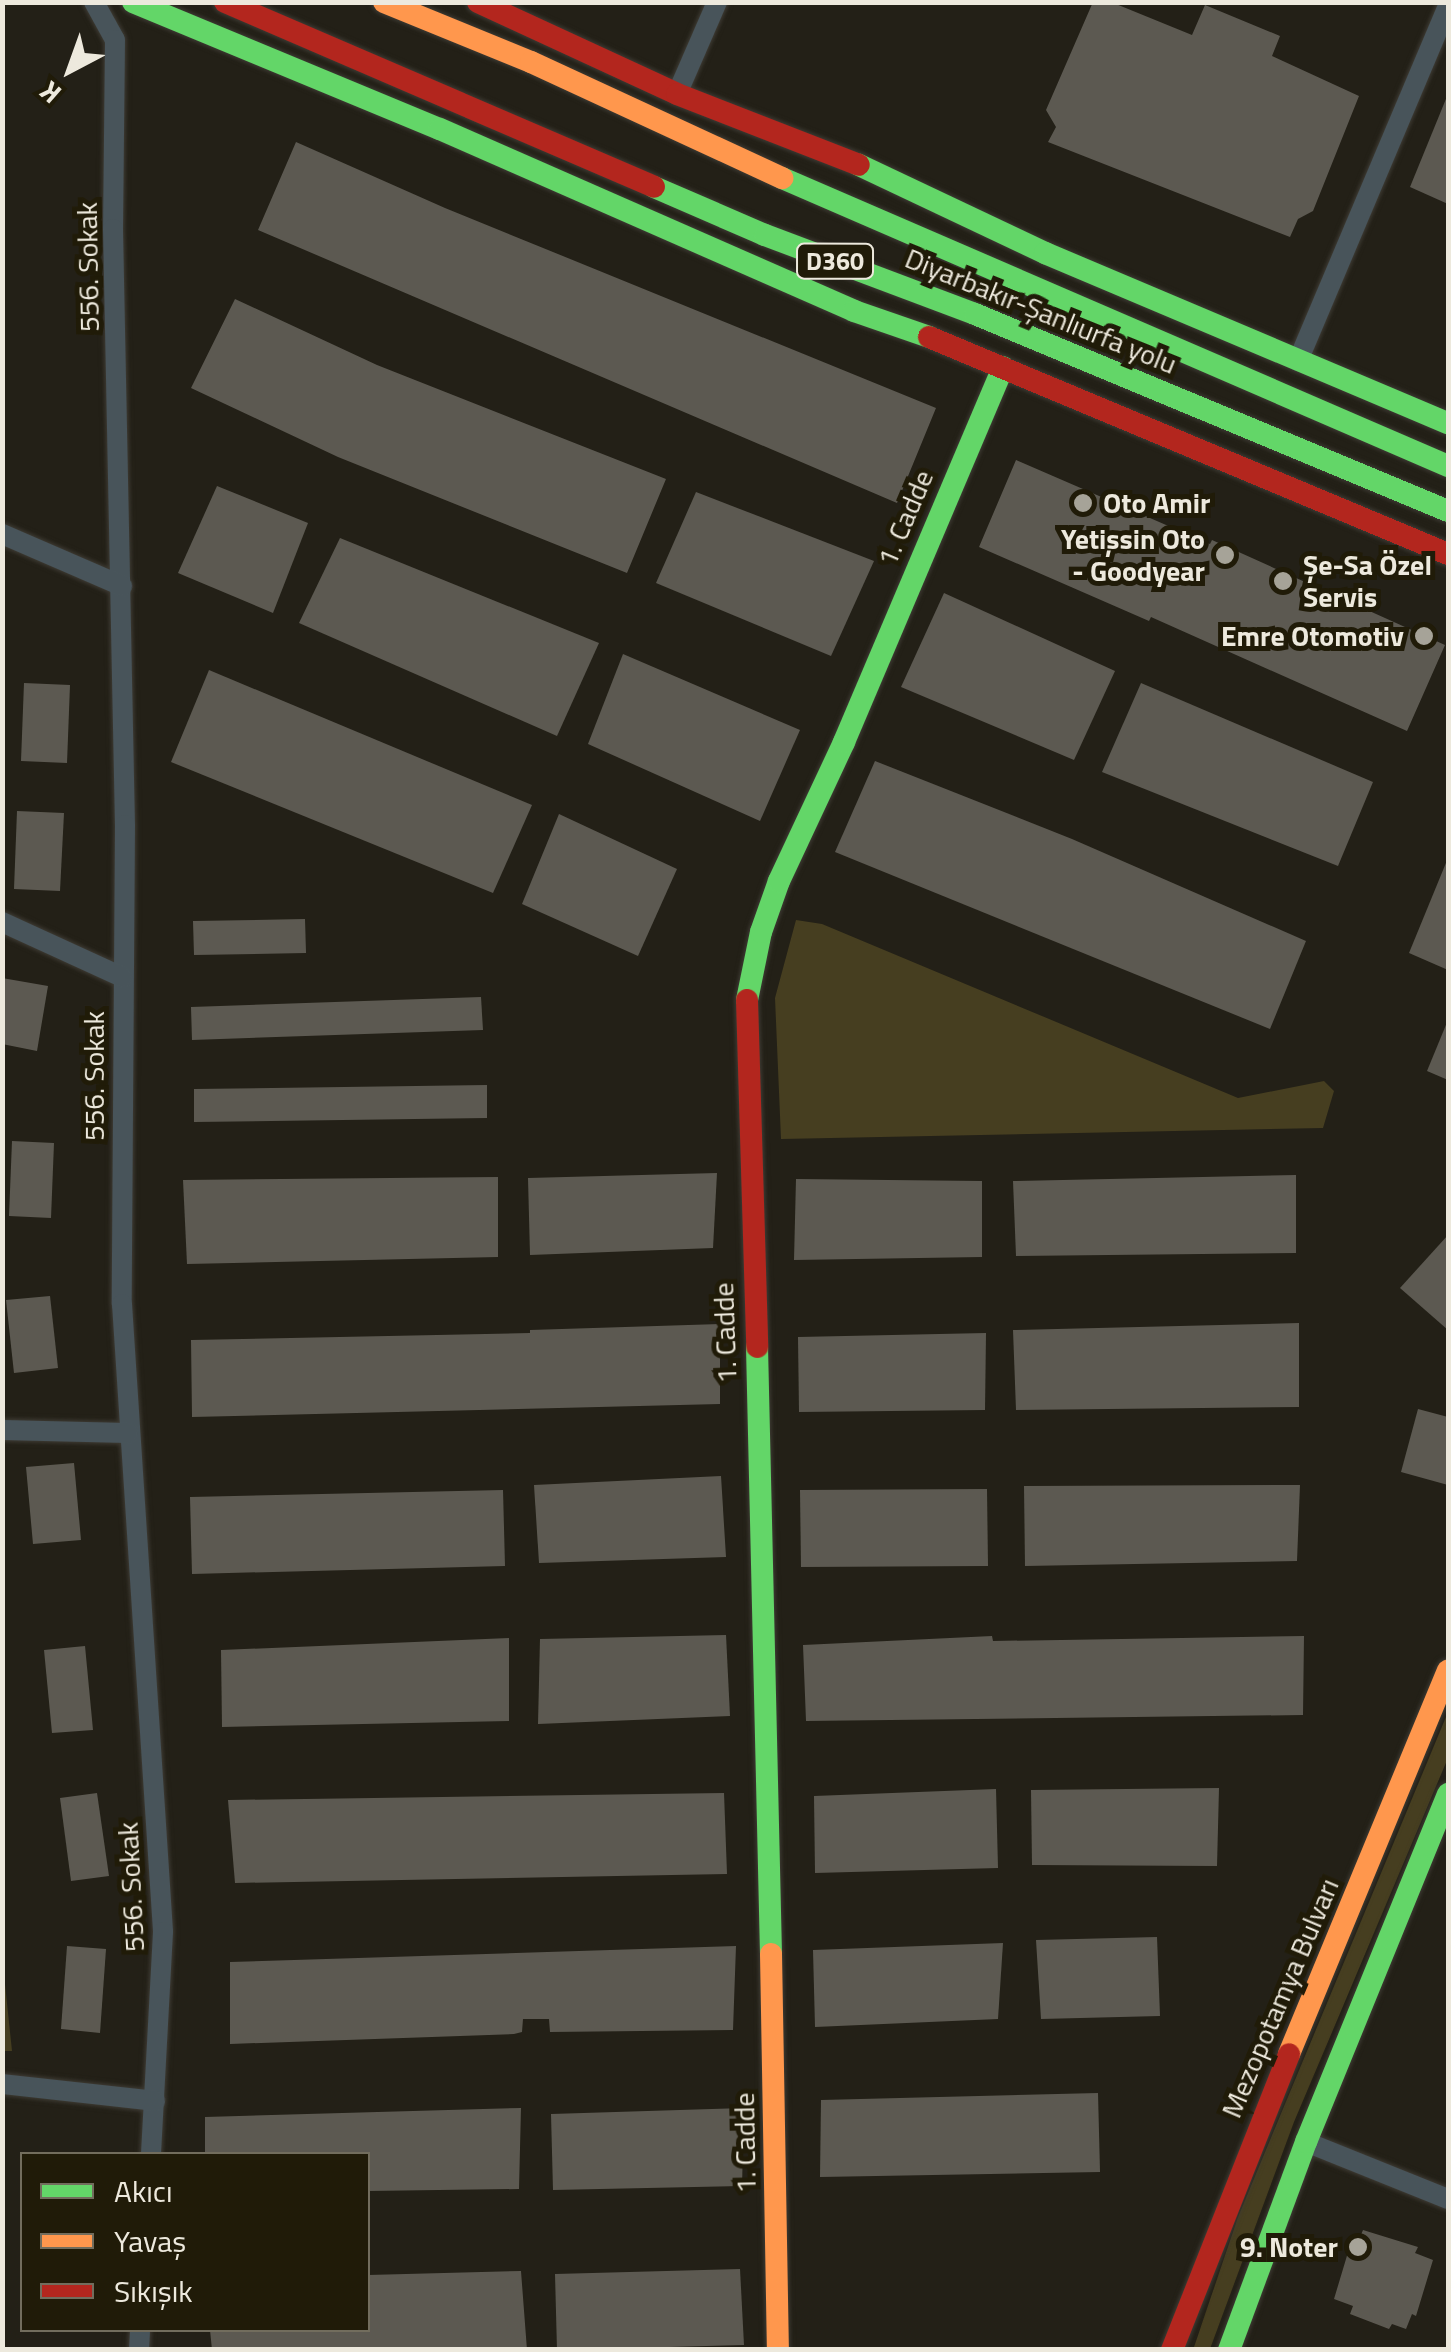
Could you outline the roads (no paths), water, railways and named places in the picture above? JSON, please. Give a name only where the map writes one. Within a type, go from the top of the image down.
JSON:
[{"type":"main road","points":[[133,2],[440,128],[854,311],[1003,366],[1448,554]]},
{"type":"main road","name":"Diyarbakır-Şanlıurfa yolu","points":[[225,2],[765,235],[975,314],[1448,512]]},
{"type":"main road","name":"Diyarbakır-Şanlıurfa yolu","points":[[384,2],[531,62],[1056,298],[1448,466]]},
{"type":"main road","points":[[478,2],[677,94],[891,178],[1045,253],[1448,424]]},
{"type":"main road","points":[[440,128],[573,172],[676,196]]},
{"type":"main road","points":[[775,135],[954,234],[1056,298]]},
{"type":"main road","name":"1. Cadde","points":[[778,2350],[766,1662],[747,994],[760,932],[779,881],[844,742],[1003,366]]},
{"type":"main road","name":"Mezopotamya Bulvarı","points":[[1172,2350],[1448,1671]]},
{"type":"main road","points":[[1229,2350],[1306,2142],[1448,1794]]},
{"type":"street","name":"556. Sokak","points":[[94,2],[115,40],[113,229],[122,586],[122,1284],[128,1433],[164,1932],[151,2152]]},
{"type":"street","points":[[677,94],[717,2]]},
{"type":"street","points":[[1298,361],[1413,80],[1448,6]]},
{"type":"street","points":[[2,534],[122,586]]},
{"type":"street","points":[[2,922],[122,977]]},
{"type":"street","points":[[2,1430],[128,1433]]},
{"type":"street","points":[[2,2084],[154,2102]]},
{"type":"street","points":[[1306,2142],[1448,2199]]},
{"type":"place","name":"Oto Amir","points":[[1083,503]]},
{"type":"place","name":"Yetişsin Oto - Goodyear","points":[[1225,555]]},
{"type":"place","name":"Şe-Sa Özel Servis","points":[[1283,581]]},
{"type":"place","name":"Emre Otomotiv","points":[[1424,636]]},
{"type":"place","name":"9. Noter","points":[[1358,2247]]}]
